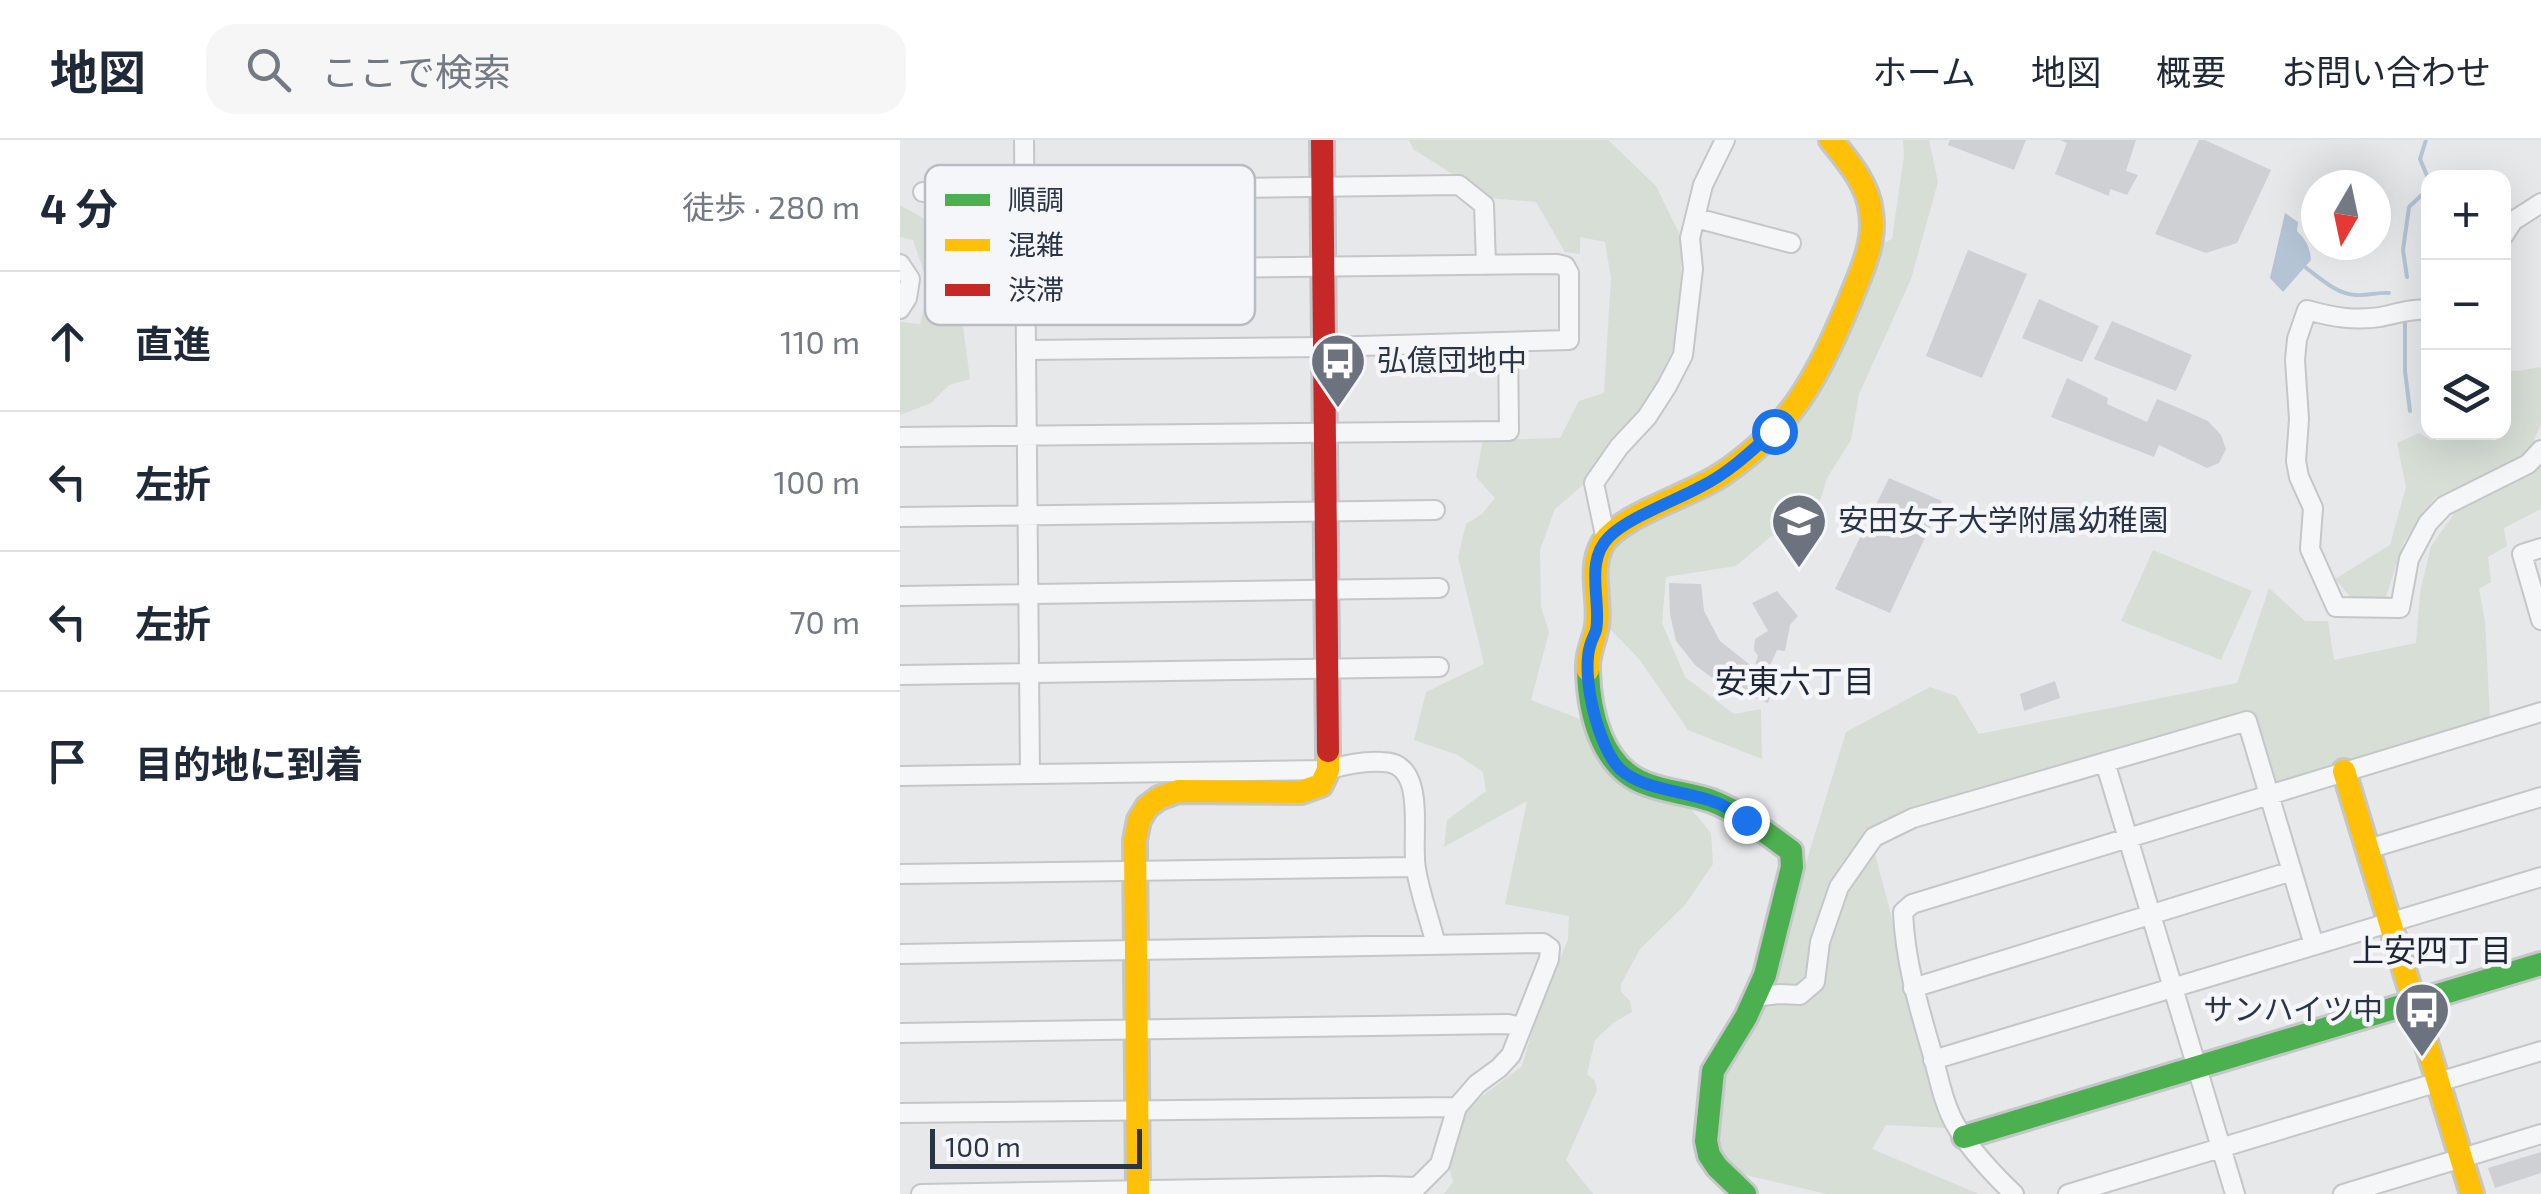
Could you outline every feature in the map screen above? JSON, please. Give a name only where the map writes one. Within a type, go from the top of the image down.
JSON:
[{"type":"street","points":[[1138,1192],[1134,840],[1137,820],[1147,805],[1160,796],[1178,792],[1301,792],[1320,786],[1328,770],[1322,140]]},
{"type":"street","points":[[1606,540],[1594,483],[1619,447],[1647,417],[1683,355],[1694,269],[1690,238],[1704,185],[1725,140]]},
{"type":"street","points":[[1745,1194],[1717,1167],[1706,1141],[1713,1071],[1746,1017],[1765,975],[1788,888],[1790,851],[1720,804],[1645,782],[1623,772],[1615,763],[1592,710],[1588,689],[1590,646],[1597,633],[1594,567],[1606,540],[1628,522],[1706,484],[1737,464],[1774,431],[1810,387],[1863,269],[1872,231],[1873,209],[1864,185],[1854,166],[1831,140]]},
{"type":"street","points":[[1255,189],[1459,185],[1484,205],[1486,265]]},
{"type":"street","points":[[2511,224],[2541,202]]},
{"type":"street","points":[[1696,218],[1791,243]]},
{"type":"street","points":[[900,264],[910,278],[907,298],[900,309]]},
{"type":"street","points":[[1026,350],[1569,340],[1569,273],[1565,266],[1557,264],[1255,268]]},
{"type":"street","points":[[2421,309],[2352,320],[2307,310],[2297,338],[2294,360],[2300,419],[2296,461],[2313,508],[2310,549],[2336,606],[2400,608],[2409,560],[2428,523],[2444,506],[2528,464],[2541,450]]},
{"type":"street","points":[[1026,325],[1030,774]]},
{"type":"street","points":[[900,437],[1509,431],[1508,342]]},
{"type":"street","points":[[900,516],[1435,510]]},
{"type":"street","points":[[2541,548],[2522,554],[2541,620]]},
{"type":"street","points":[[900,596],[1439,588]]},
{"type":"street","points":[[900,675],[1439,667]]},
{"type":"street","points":[[2014,1194],[1980,1161],[1956,1126],[1913,988],[1904,946],[1904,912],[1912,904],[2541,712]]},
{"type":"street","points":[[1754,997],[1800,994],[1815,982],[1820,942],[1838,887],[1874,838],[1913,818],[2247,721],[2314,945]]},
{"type":"street","points":[[900,776],[1328,770],[1354,762],[1394,762],[1410,778],[1415,867],[1436,945]]},
{"type":"street","points":[[2105,762],[2235,1194]]},
{"type":"street","points":[[2344,771],[2472,1194]]},
{"type":"street","points":[[2368,849],[2541,797]]},
{"type":"street","points":[[900,874],[1415,867]]},
{"type":"street","points":[[1913,988],[2292,871]]},
{"type":"street","points":[[1934,1060],[2541,877]]},
{"type":"street","points":[[900,954],[1543,943],[1550,948],[1511,1055],[1457,1107],[1440,1164],[1417,1187],[921,1194]]},
{"type":"street","points":[[1964,1137],[2541,964]]},
{"type":"street","points":[[900,1033],[1508,1024],[1522,1027]]},
{"type":"street","points":[[2068,1194],[2541,1050]]},
{"type":"street","points":[[900,1113],[1457,1107]]},
{"type":"street","points":[[2344,1194],[2541,1134]]},
{"type":"shaded area","points":[[1409,140],[1608,140],[1656,186],[1681,237],[1681,293],[1672,351],[1643,413],[1585,483],[1555,509],[1540,550],[1541,607],[1549,632],[1531,700],[1590,723],[1607,758],[1687,804],[1711,833],[1713,864],[1685,905],[1640,949],[1621,984],[1632,1012],[1595,1040],[1587,1074],[1595,1081],[1597,1090],[1566,1160],[1593,1194],[1444,1194],[1453,1182],[1449,1166],[1468,1107],[1522,1066],[1537,1014],[1568,939],[1569,916],[1505,904],[1527,801],[1444,847],[1447,820],[1486,791],[1483,772],[1458,755],[1414,740],[1426,692],[1484,664],[1458,557],[1466,524],[1482,514],[1495,498],[1476,477],[1483,440],[1560,438],[1579,401],[1604,393],[1611,278],[1605,242],[1580,237],[1580,254],[1565,252],[1536,202],[1490,198],[1413,149]]},
{"type":"shaded area","points":[[1903,140],[1929,140],[1938,182],[1911,279],[1859,394],[1851,440],[1827,478],[1819,504],[1807,521],[1770,537],[1736,566],[1666,577],[1662,623],[1685,677],[1734,714],[1761,709],[1762,759],[1688,730],[1640,660],[1609,628],[1607,569],[1612,554],[1633,528],[1770,449],[1879,245],[1892,239]]},
{"type":"shaded area","points":[[900,205],[925,219],[925,275],[913,240],[900,237]]},
{"type":"shaded area","points":[[925,303],[925,325],[963,325],[970,379],[949,385],[931,403],[900,415],[900,322],[920,324]]},
{"type":"shaded area","points":[[2541,367],[2541,424],[2534,439],[2541,452],[2541,509],[2504,528],[2507,546],[2488,557],[2491,582],[2479,589],[2485,622],[2490,717],[2277,783],[2252,712],[1869,831],[1947,1128],[1886,1125],[1872,1149],[1979,1194],[1827,1194],[1741,1174],[1719,1155],[1715,1118],[1720,1078],[1797,893],[1846,732],[1930,687],[1956,696],[1979,734],[2237,683],[2269,588],[2305,621],[2328,621],[2334,660],[2416,643],[2420,593],[2431,546],[2453,515],[2436,496],[2404,542],[2385,599],[2353,600],[2335,579],[2390,545],[2406,487],[2397,443],[2419,433],[2421,440],[2511,440],[2511,371]]},
{"type":"shaded area","points":[[2153,550],[2252,591],[2221,660],[2121,621]]},
{"type":"water","points":[[2285,213],[2298,222],[2301,260],[2311,260],[2283,292],[2270,278]]},
{"type":"building","points":[[1950,140],[2026,140],[2014,170],[1948,145]]},
{"type":"building","points":[[2060,140],[2136,140],[2126,171],[2138,175],[2127,195],[2110,189],[2109,196],[2055,174],[2067,143]]},
{"type":"building","points":[[2199,140],[2271,170],[2237,243],[2206,253],[2155,234]]},
{"type":"building","points":[[1968,250],[2027,274],[1982,378],[1926,356]]},
{"type":"building","points":[[2039,299],[2099,326],[2082,362],[2022,338]]},
{"type":"building","points":[[2112,321],[2192,355],[2176,391],[2094,359]]},
{"type":"building","points":[[2067,378],[2108,398],[2107,404],[2147,422],[2157,399],[2208,421],[2221,435],[2226,449],[2219,463],[2207,468],[2159,445],[2154,457],[2051,417]]},
{"type":"building","points":[[1889,478],[1942,501],[1890,613],[1835,589]]},
{"type":"building","points":[[1669,583],[1701,584],[1704,611],[1720,641],[1754,668],[1758,656],[1755,639],[1768,631],[1752,603],[1777,591],[1798,616],[1790,625],[1785,651],[1777,650],[1767,672],[1776,678],[1768,703],[1719,683],[1695,665],[1676,641]]},
{"type":"building","points":[[2055,681],[2060,698],[2024,711],[2020,694]]},
{"type":"building","points":[[2541,1152],[2541,1173],[2495,1188],[2488,1168]]},
{"type":"waterway","points":[[2425,170],[2420,159],[2426,140]]},
{"type":"waterway","points":[[2407,277],[2403,250],[2409,207],[2421,196]]},
{"type":"waterway","points":[[2305,267],[2342,292],[2389,293]]},
{"type":"waterway","points":[[2405,316],[2410,411]]},
{"type":"traffic: fast","points":[[1588,670],[1600,736],[1617,764],[1629,775],[1652,786],[1723,806],[1791,851],[1792,867],[1765,975],[1746,1017],[1713,1071],[1706,1141],[1709,1155],[1745,1194]]},
{"type":"traffic: fast","points":[[1964,1137],[2541,964]]},
{"type":"traffic: slow","points":[[1588,670],[1598,615],[1596,563],[1603,543],[1640,514],[1721,475],[1767,439],[1814,376],[1838,327],[1859,279],[1872,224],[1862,182],[1831,140]]},
{"type":"traffic: slow","points":[[1138,1194],[1135,840],[1139,820],[1159,798],[1178,791],[1301,792],[1321,785],[1328,770],[1328,751]]},
{"type":"traffic: slow","points":[[2344,771],[2472,1194]]},
{"type":"traffic: jam","points":[[1322,140],[1328,751]]},
{"type":"place","name":"弘億団地中","points":[[1338,410]]},
{"type":"place","name":"安田女子大学附属幼稚園","points":[[1799,570]]},
{"type":"place","name":"サンハイツ中","points":[[2422,1059]]},
{"type":"district","name":"安東六丁目","points":[[1795,682]]},
{"type":"district","name":"上安四丁目","points":[[2432,951]]},
{"type":"route","points":[[1746,820],[1720,804],[1645,782],[1623,772],[1615,763],[1592,710],[1588,689],[1590,646],[1597,633],[1594,567],[1606,540],[1628,522],[1706,484],[1737,464],[1774,431]]}]
